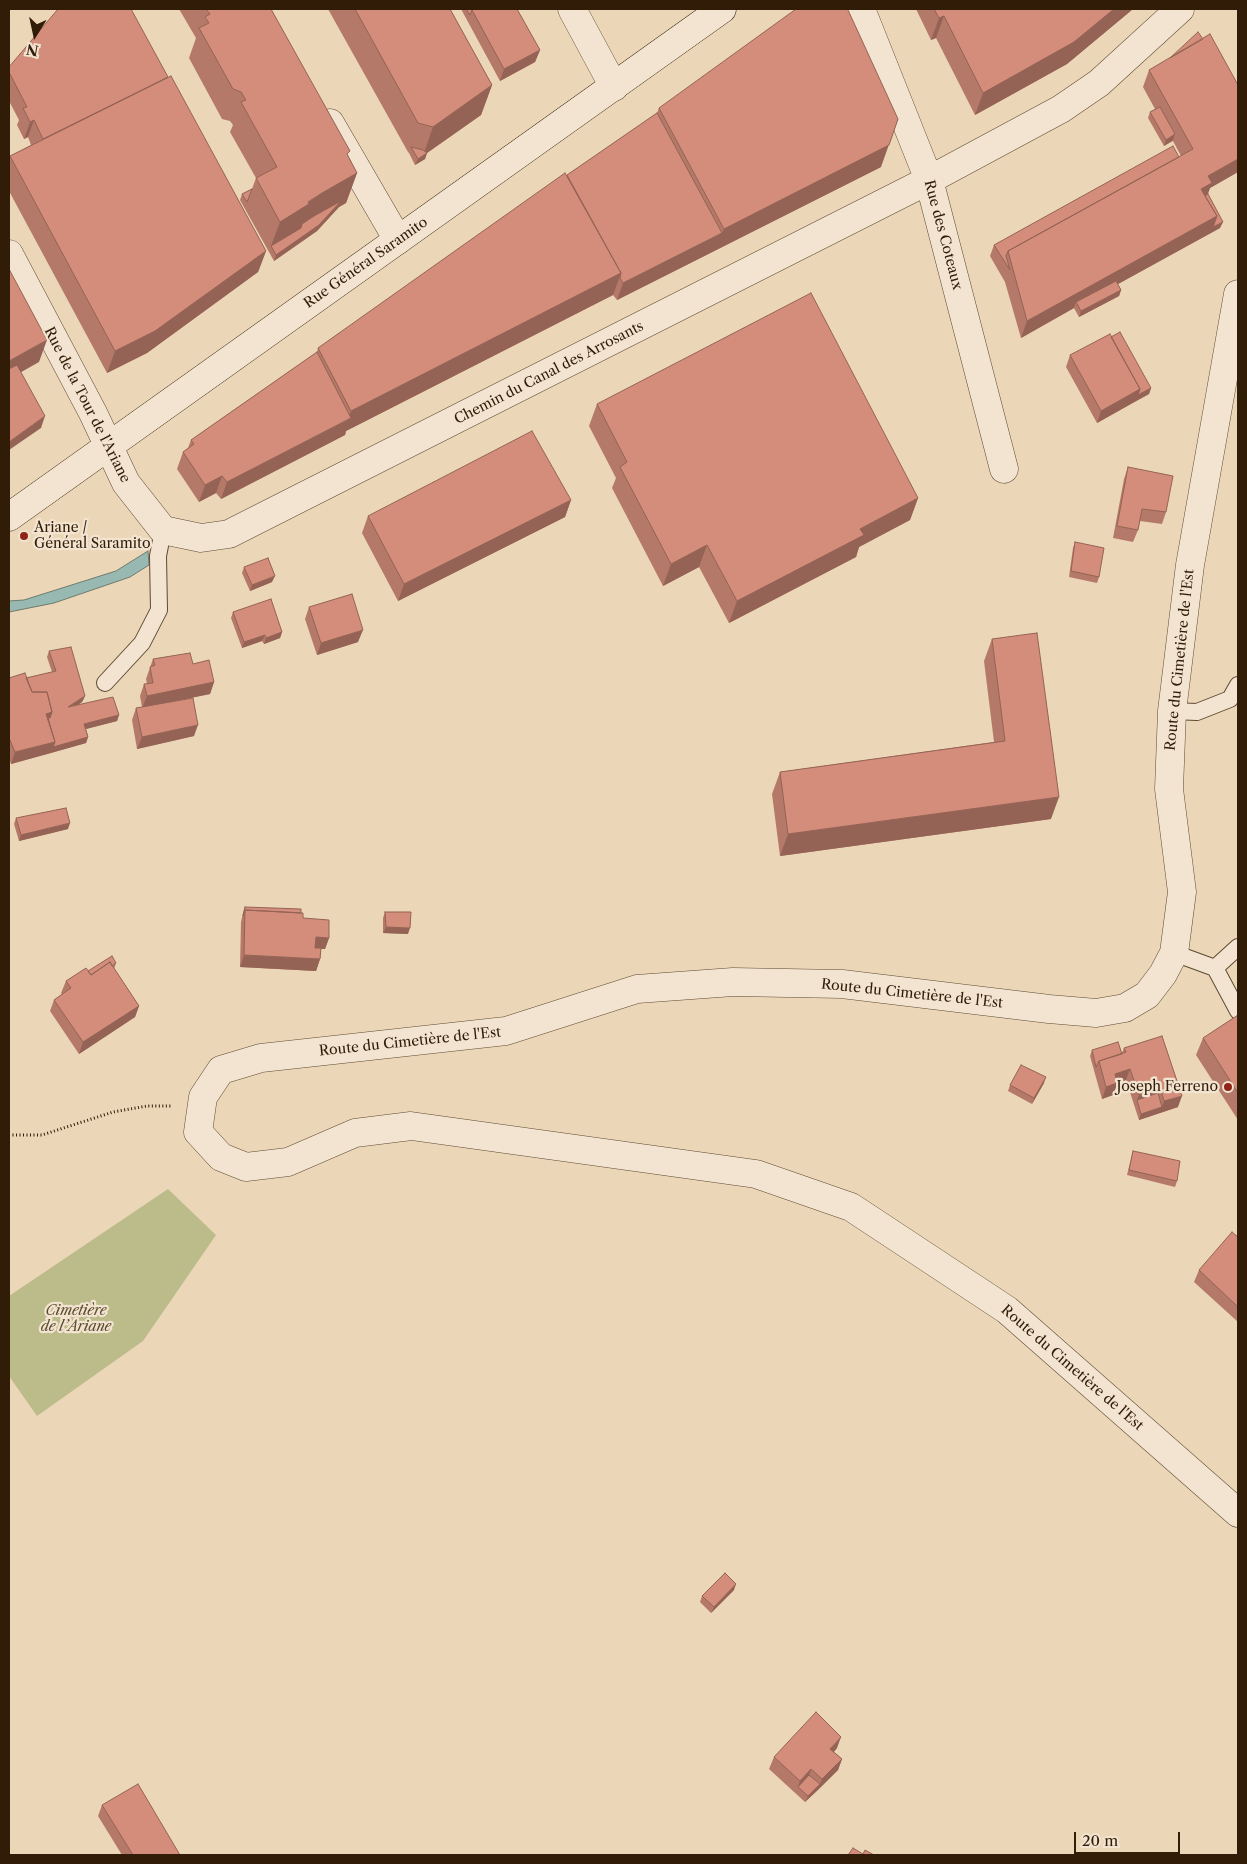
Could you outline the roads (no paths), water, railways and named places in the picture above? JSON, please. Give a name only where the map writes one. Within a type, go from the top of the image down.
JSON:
[{"type":"street","points":[[572,9],[614,87]]},
{"type":"street","name":"Rue Général Saramito","points":[[9,517],[722,9]]},
{"type":"street","name":"Rue des Coteaux","points":[[860,9],[929,180],[1004,469]]},
{"type":"street","name":"Chemin du Canal des Arrosants","points":[[163,530],[201,538],[229,534],[929,180],[1061,109],[1099,83],[1180,9]]},
{"type":"street","points":[[317,100],[398,240]]},
{"type":"street","name":"Rue de la Tour de l'Ariane","points":[[9,254],[93,413],[126,483],[163,530]]},
{"type":"street","name":"Route du Cimetière de l'Est","points":[[1238,294],[1190,565],[1172,711],[1169,789],[1182,892],[1174,952],[1163,974],[1147,995],[1125,1008],[1096,1013],[1049,1010],[842,984],[733,982],[637,989],[506,1031],[261,1058],[221,1070],[202,1097],[198,1132],[220,1157],[246,1166],[288,1162],[355,1133],[411,1126],[756,1174],[851,1207],[1007,1310],[1238,1513]]},
{"type":"lane","points":[[105,683],[142,643],[159,610],[158,556],[163,530]]},
{"type":"lane","points":[[1172,711],[1197,712],[1230,699],[1238,685]]},
{"type":"lane","points":[[1215,968],[1238,947]]},
{"type":"lane","points":[[1174,952],[1215,968],[1238,1011]]},
{"type":"water","points":[[148,551],[149,565],[130,577],[54,603],[9,612],[9,601],[24,600],[116,571]]},
{"type":"place","name":"Ariane / Général Saramito","points":[[24,536]]},
{"type":"place","name":"Joseph Ferreno","points":[[1228,1087]]},
{"type":"park label","name":"Cimetière de l’Ariane","points":[[76,1319]]}]
